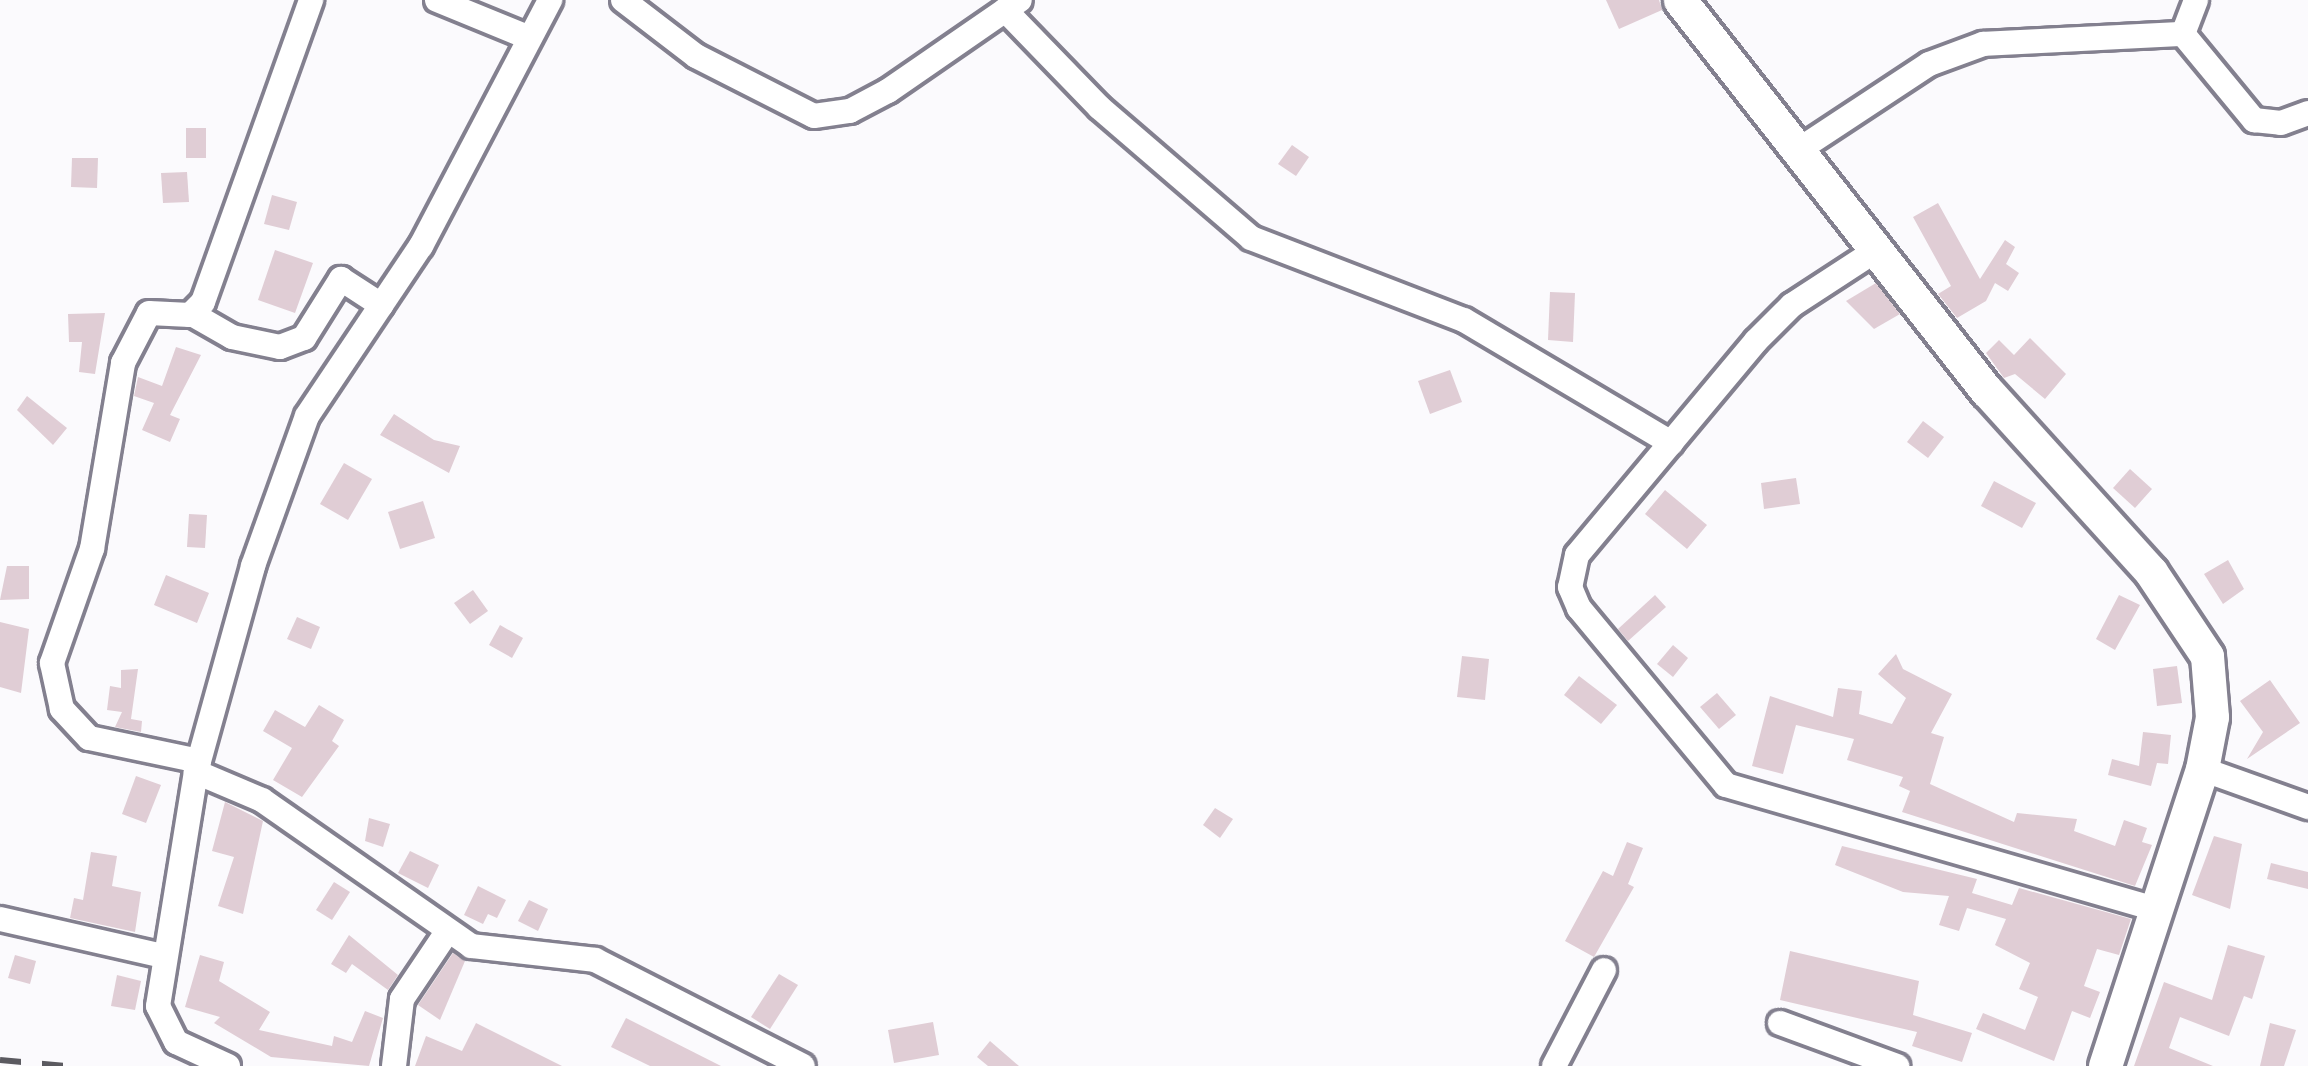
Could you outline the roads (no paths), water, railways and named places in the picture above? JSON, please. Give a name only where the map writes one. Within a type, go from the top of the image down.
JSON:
[{"type":"main road","points":[[1680,0],[1987,391],[2191,623],[2213,689],[2202,769],[2160,910],[2105,1066]]},
{"type":"street","points":[[192,314],[203,302],[311,0]]},
{"type":"street","points":[[437,0],[530,38]]},
{"type":"street","points":[[229,1066],[167,1032],[158,1006],[163,956],[198,766],[292,447],[482,138],[550,0]]},
{"type":"street","points":[[623,0],[697,56],[814,116],[850,111],[888,91],[1012,5],[1100,108],[1251,238],[1464,320],[1671,443]]},
{"type":"street","points":[[2183,34],[2196,0]]},
{"type":"street","points":[[1800,148],[1929,64],[1983,44],[2183,34]]},
{"type":"street","points":[[2183,34],[2254,120],[2281,123],[2308,112]]},
{"type":"street","points":[[1878,249],[1792,304],[1577,555],[1570,586],[1579,608],[1726,785],[2160,910]]},
{"type":"street","points":[[382,304],[341,279],[304,338],[280,347],[232,338],[192,314],[149,314],[123,363],[92,549],[52,681],[62,709],[89,738],[198,766],[262,800],[471,946],[595,959],[803,1066]]},
{"type":"street","points":[[2202,769],[2308,807]]},
{"type":"street","points":[[0,920],[163,956]]},
{"type":"street","points":[[394,1066],[402,999],[447,932]]},
{"type":"street","points":[[1554,1066],[1604,970]]},
{"type":"street","points":[[1780,1023],[1897,1066]]},
{"type":"railway","points":[[0,1060],[66,1066]]}]
